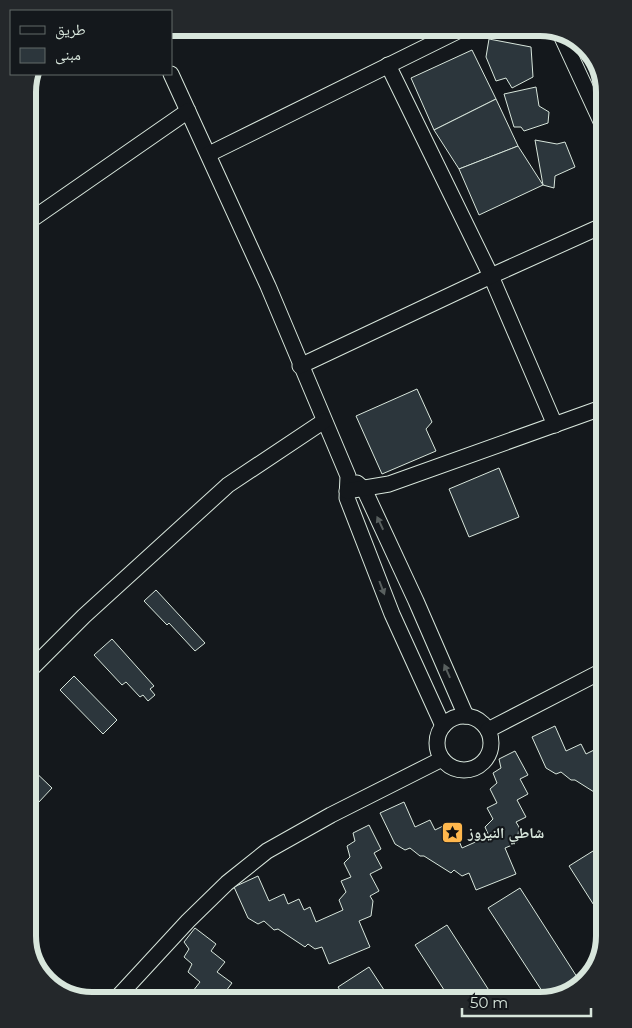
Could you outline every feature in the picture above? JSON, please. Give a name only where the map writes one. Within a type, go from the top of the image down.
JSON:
[{"type":"street","points":[[209,154],[448,36]]},
{"type":"street","points":[[564,42],[596,111]]},
{"type":"street","points":[[388,65],[492,276],[555,425]]},
{"type":"street","points":[[171,75],[268,286],[348,484],[347,498],[392,614],[443,726]]},
{"type":"street","points":[[36,216],[188,111]]},
{"type":"street","points":[[300,366],[596,229]]},
{"type":"street","points":[[348,484],[364,489],[389,484],[596,410]]},
{"type":"street","points":[[36,664],[84,616],[228,485],[324,421]]},
{"type":"street","points":[[364,489],[466,716]]},
{"type":"street","points":[[369,554],[390,544]]},
{"type":"street","points":[[488,730],[596,674]]},
{"type":"street","points":[[458,716],[466,716],[475,718],[488,730],[490,748],[482,763],[466,770],[457,769],[442,759],[438,751],[437,742],[438,734],[449,720],[458,716]]},
{"type":"street","points":[[122,992],[188,921],[227,883],[267,851],[331,815],[442,759]]},
{"type":"building","points":[[489,39],[531,47],[533,77],[512,88],[506,78],[496,81],[486,57]]},
{"type":"building","points":[[472,50],[496,99],[434,130],[411,78]]},
{"type":"building","points":[[536,87],[539,106],[549,112],[548,123],[524,131],[521,127],[514,127],[504,94]]},
{"type":"building","points":[[496,99],[518,146],[459,169],[434,130]]},
{"type":"building","points":[[535,140],[557,144],[565,142],[575,167],[555,176],[554,188],[543,185]]},
{"type":"building","points":[[518,146],[543,185],[479,215],[459,169]]},
{"type":"building","points":[[417,389],[432,422],[426,429],[436,451],[382,474],[356,416]]},
{"type":"building","points":[[499,468],[519,517],[469,537],[449,489]]},
{"type":"building","points":[[156,590],[205,643],[195,651],[169,623],[167,625],[144,601]]},
{"type":"building","points":[[112,639],[154,686],[150,689],[155,695],[148,701],[143,695],[140,697],[126,682],[122,685],[94,655]]},
{"type":"building","points":[[74,676],[117,720],[103,734],[60,690]]},
{"type":"building","points":[[555,726],[566,751],[581,744],[586,754],[596,749],[596,793],[575,780],[571,780],[561,772],[556,774],[546,768],[532,737]]},
{"type":"building","points":[[515,751],[528,775],[520,779],[528,794],[517,800],[526,817],[516,822],[519,827],[517,843],[505,848],[516,874],[476,890],[469,873],[462,876],[454,870],[451,873],[424,856],[420,856],[410,848],[405,850],[395,844],[380,813],[404,802],[415,827],[430,820],[435,830],[445,825],[450,837],[456,834],[462,848],[489,836],[485,827],[493,819],[487,808],[497,803],[490,789],[497,783],[493,773],[501,768],[499,759]]},
{"type":"building","points":[[36,773],[52,788],[38,803],[36,801]]},
{"type":"building","points":[[369,825],[381,849],[374,853],[382,868],[370,874],[379,891],[370,896],[373,901],[371,916],[359,921],[370,947],[329,964],[322,947],[315,949],[308,944],[305,947],[278,929],[274,930],[264,921],[258,924],[248,918],[234,887],[258,876],[269,901],[284,894],[288,904],[299,899],[304,910],[310,907],[316,922],[343,910],[339,900],[346,892],[341,881],[351,877],[344,863],[350,857],[347,846],[355,841],[353,833]]},
{"type":"building","points":[[596,849],[596,908],[569,866]]},
{"type":"building","points":[[520,888],[577,977],[560,988],[542,992],[488,908]]},
{"type":"building","points":[[447,925],[490,992],[445,992],[415,945]]},
{"type":"building","points":[[195,928],[216,944],[211,951],[225,962],[217,972],[232,983],[226,991],[227,992],[193,991],[200,982],[188,972],[192,964],[184,957],[189,949],[184,942]]},
{"type":"building","points":[[369,967],[385,992],[341,992],[338,987]]},
{"type":"place","name":"شاطي النيروز","points":[[452,833]]}]
